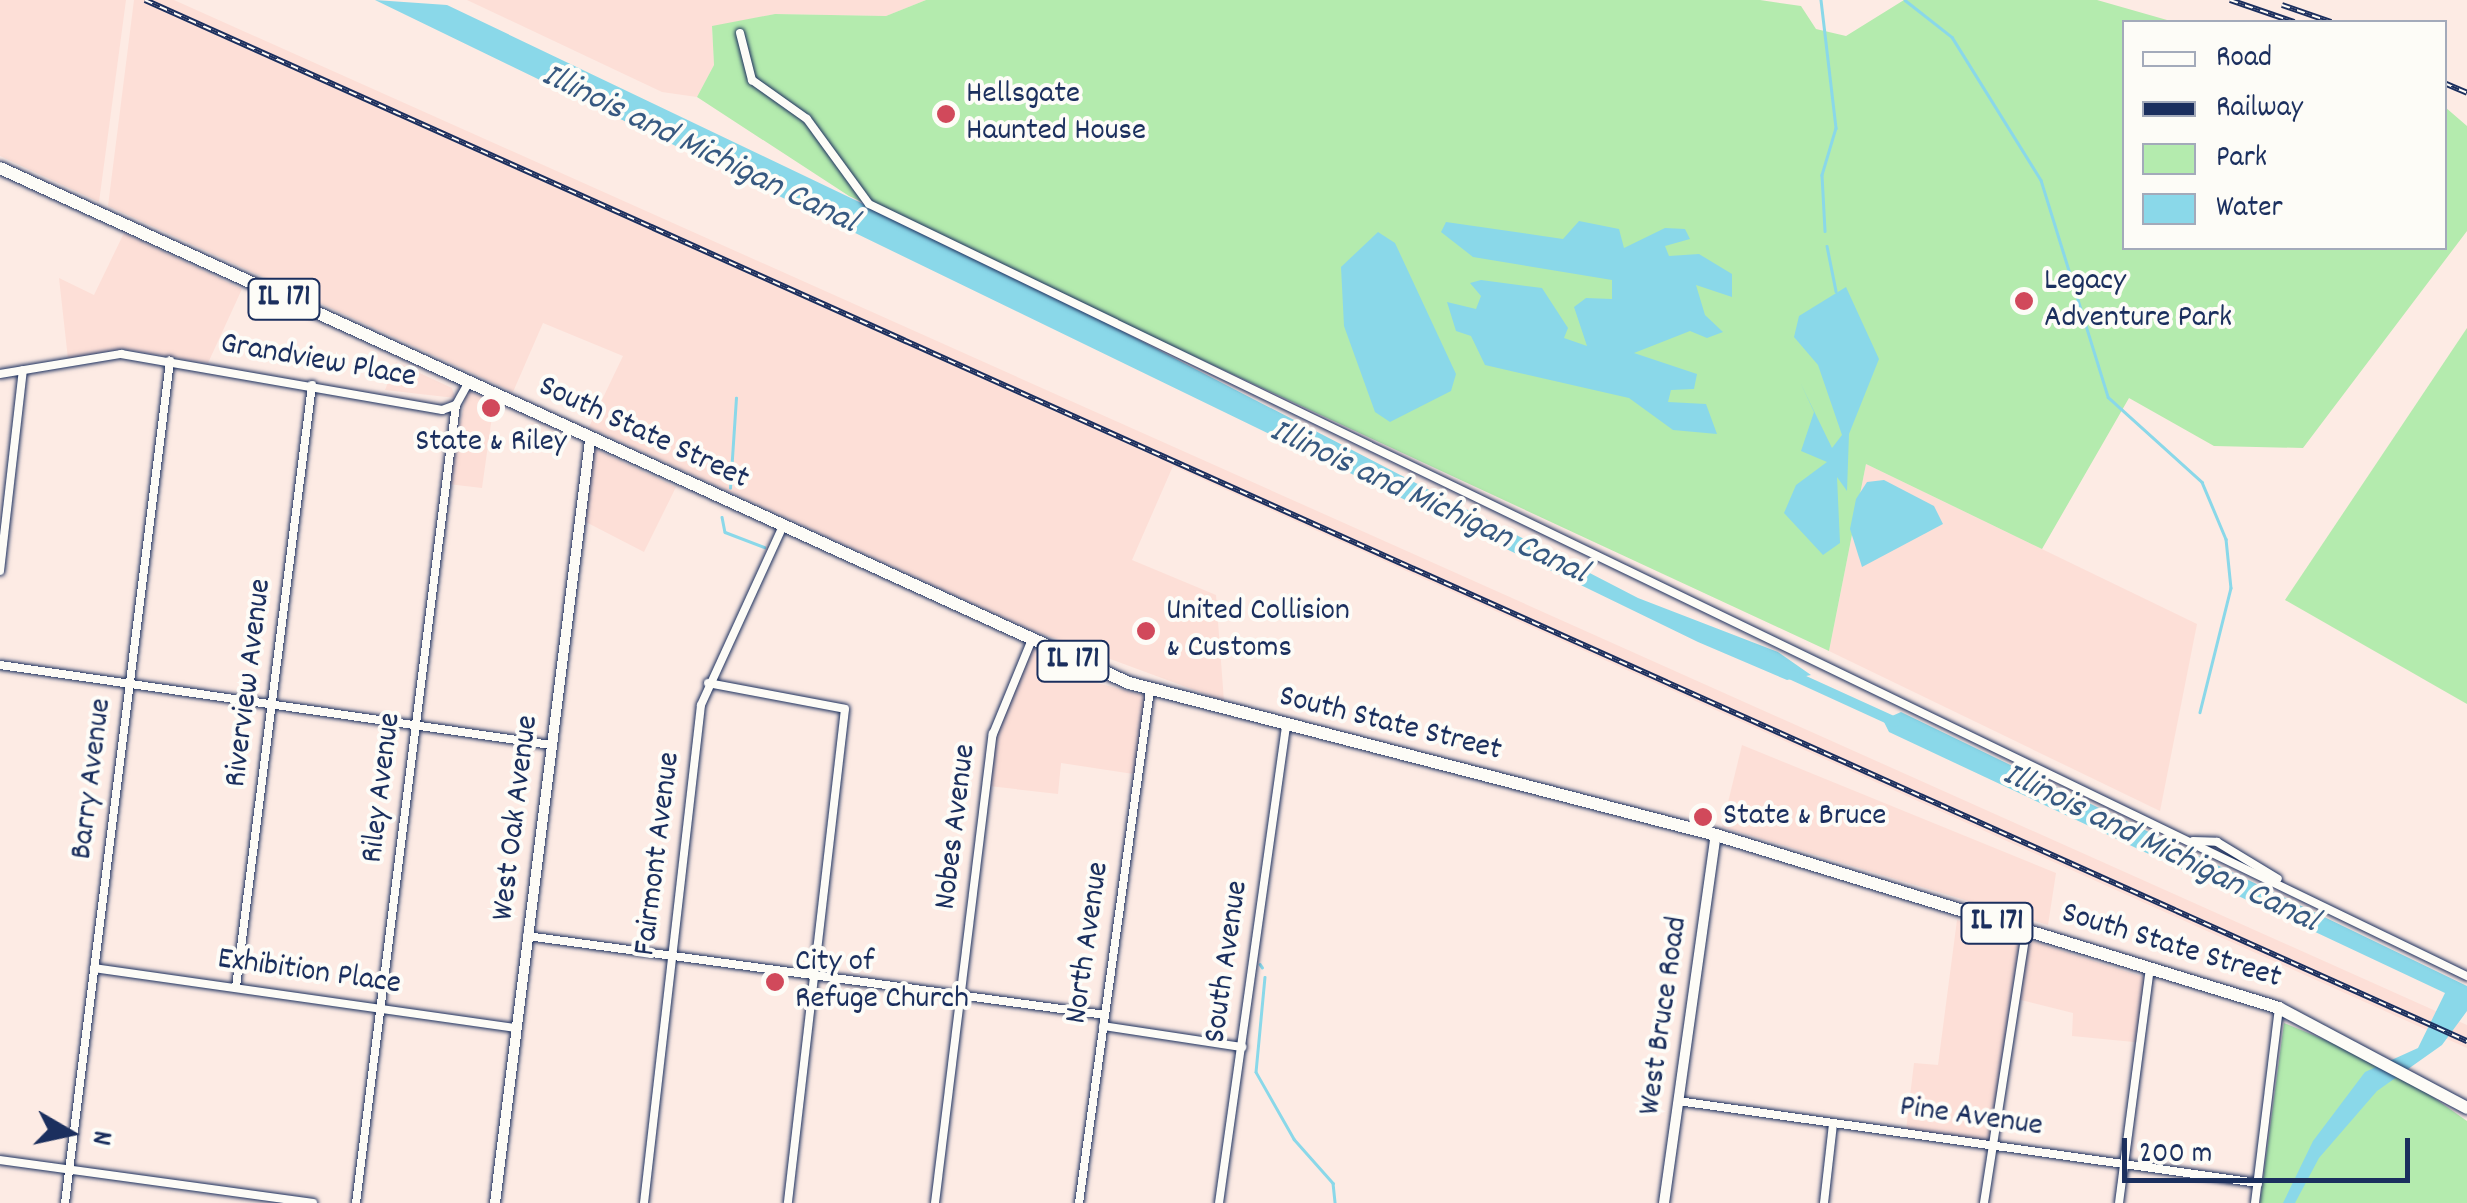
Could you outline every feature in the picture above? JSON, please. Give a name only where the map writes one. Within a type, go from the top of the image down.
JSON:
[{"type":"main road","name":"South State Street","points":[[0,168],[1031,642],[1150,690],[1286,729],[1716,835],[2279,1008],[2393,1061],[2467,1108]]},
{"type":"street","points":[[740,33],[752,80],[807,119],[869,204],[2281,882],[2467,976]]},
{"type":"street","name":"Grandview Place","points":[[0,374],[121,354],[456,405]]},
{"type":"street","name":"Barry Avenue","points":[[65,1203],[170,362]]},
{"type":"street","points":[[0,570],[23,370]]},
{"type":"street","name":"Riley Avenue","points":[[356,1203],[456,405],[468,383]]},
{"type":"street","name":"Riverview Avenue","points":[[236,987],[312,385]]},
{"type":"street","name":"West Oak Avenue","points":[[495,1203],[590,440]]},
{"type":"street","name":"Fairmont Avenue","points":[[644,1203],[708,683],[782,528]]},
{"type":"street","name":"Nobes Avenue","points":[[935,1203],[993,734],[1031,642]]},
{"type":"street","points":[[0,665],[129,690],[273,704],[550,745]]},
{"type":"street","points":[[708,683],[845,709],[788,1203]]},
{"type":"street","name":"North Avenue","points":[[1079,1203],[1150,690]]},
{"type":"street","name":"South Avenue","points":[[1220,1203],[1286,729]]},
{"type":"street","name":"West Bruce Road","points":[[1664,1203],[1716,835]]},
{"type":"street","points":[[2189,841],[2218,842],[2281,882]]},
{"type":"street","points":[[1984,1203],[2026,932]]},
{"type":"street","points":[[528,936],[1105,1015]]},
{"type":"street","name":"Exhibition Place","points":[[94,968],[516,1028]]},
{"type":"street","points":[[2120,1203],[2150,969]]},
{"type":"street","points":[[2255,1203],[2279,1008]]},
{"type":"street","points":[[1103,1026],[1242,1047]]},
{"type":"street","name":"Pine Avenue","points":[[1678,1101],[2258,1183]]},
{"type":"street","points":[[1824,1203],[1834,1124]]},
{"type":"street","points":[[0,1160],[312,1203]]},
{"type":"shaded area","points":[[0,0],[126,0],[99,202],[0,156]]},
{"type":"shaded area","points":[[134,0],[174,0],[2467,1025],[2467,1048],[1173,466],[1132,560],[1216,595],[1224,701],[1029,629],[589,427],[623,356],[543,323],[513,392],[108,206]]},
{"type":"shaded area","points":[[467,0],[926,0],[886,16],[775,14],[712,27],[714,65],[697,97],[662,92]]},
{"type":"shaded area","points":[[124,233],[242,289],[208,363],[123,349],[68,359],[59,278],[94,295]]},
{"type":"shaded area","points":[[396,362],[452,388],[455,398],[385,390]]},
{"type":"shaded area","points":[[467,390],[494,402],[482,488],[448,484]]},
{"type":"shaded area","points":[[591,447],[676,487],[644,552],[582,520]]},
{"type":"shaded area","points":[[1866,464],[2197,624],[2160,811],[1829,651]]},
{"type":"shaded area","points":[[1031,647],[1089,681],[1151,697],[1140,775],[1061,763],[1058,794],[989,786],[995,734]]},
{"type":"shaded area","points":[[1742,745],[2056,873],[2048,925],[1722,827]]},
{"type":"shaded area","points":[[1957,920],[2020,938],[1989,1142],[1906,1130],[1914,1063],[1938,1065]]},
{"type":"shaded area","points":[[2029,940],[2153,980],[2144,1043],[2072,1036],[2073,1013],[2017,999]]},
{"type":"green space","name":"Legacy Adventure Park","points":[[926,0],[1760,0],[1801,6],[1816,29],[1846,36],[1904,0],[2097,0],[2167,20],[2122,20],[2122,250],[2447,250],[2447,109],[2467,126],[2467,231],[2303,448],[2214,446],[2129,398],[2042,549],[1866,464],[1829,651],[849,196],[697,97],[714,65],[712,26],[775,14],[886,16]]},
{"type":"green space","points":[[2467,328],[2467,704],[2285,600]]},
{"type":"green space","points":[[2284,1023],[2390,1067],[2467,1121],[2467,1203],[2260,1203]]},
{"type":"water","points":[[375,0],[447,5],[1035,286],[1638,598],[1778,652],[1811,675],[1787,680],[1698,642]]},
{"type":"water","points":[[1579,221],[1619,229],[1624,248],[1665,228],[1685,229],[1690,239],[1665,246],[1669,256],[1699,254],[1732,274],[1732,297],[1696,285],[1705,315],[1723,332],[1707,338],[1690,331],[1634,353],[1697,374],[1694,389],[1671,390],[1668,402],[1706,404],[1717,434],[1673,430],[1629,398],[1485,365],[1471,336],[1456,331],[1447,302],[1476,309],[1481,296],[1470,283],[1481,280],[1542,288],[1568,328],[1564,338],[1587,346],[1574,307],[1586,298],[1612,299],[1612,280],[1473,257],[1441,232],[1446,222],[1563,239]]},
{"type":"water","points":[[1378,232],[1395,243],[1456,374],[1451,391],[1390,422],[1375,412],[1344,326],[1341,267]]},
{"type":"water","points":[[1846,287],[1879,359],[1849,434],[1847,491],[1837,477],[1840,543],[1823,555],[1784,513],[1796,485],[1827,462],[1801,451],[1814,412],[1800,382],[1832,448],[1842,435],[1818,365],[1794,337],[1799,316]]},
{"type":"water","points":[[1884,480],[1934,506],[1943,524],[1862,567],[1850,529],[1856,499],[1867,482]]},
{"type":"water","name":"Illinois and Michigan Canal","points":[[1901,712],[2467,986],[2467,1011],[2442,1045],[2377,1091],[2319,1158],[2295,1203],[2283,1203],[2313,1141],[2365,1072],[2418,1048],[2445,993],[1889,732],[1883,720]]},
{"type":"waterway","points":[[1821,0],[1836,128],[1822,175],[1825,231]]},
{"type":"waterway","points":[[1905,0],[1952,37],[2041,180],[2108,397],[2202,482],[2226,539],[2231,588],[2200,712]]},
{"type":"waterway","points":[[1827,246],[1836,291]]},
{"type":"waterway","points":[[730,488],[736,398]]},
{"type":"waterway","points":[[1362,474],[1396,490]]},
{"type":"waterway","points":[[722,517],[725,532],[764,547]]},
{"type":"waterway","name":"Illinois and Michigan Canal","points":[[1792,675],[1895,722]]},
{"type":"waterway","points":[[1265,977],[1256,1072],[1294,1139],[1333,1183],[1335,1203]]},
{"type":"railway","points":[[145,0],[2467,1041]]},
{"type":"railway","points":[[2230,0],[2288,20]]},
{"type":"railway","points":[[2282,5],[2325,20]]},
{"type":"railway","points":[[2447,84],[2467,93]]},
{"type":"place","name":"Hellsgate Haunted House","points":[[946,114]]},
{"type":"place","name":"Legacy Adventure Park","points":[[2024,301]]},
{"type":"place","name":"State & Riley","points":[[491,408]]},
{"type":"place","name":"United Collision & Customs","points":[[1146,631]]},
{"type":"place","name":"State & Bruce","points":[[1703,817]]},
{"type":"place","name":"City of Refuge Church","points":[[775,982]]}]
